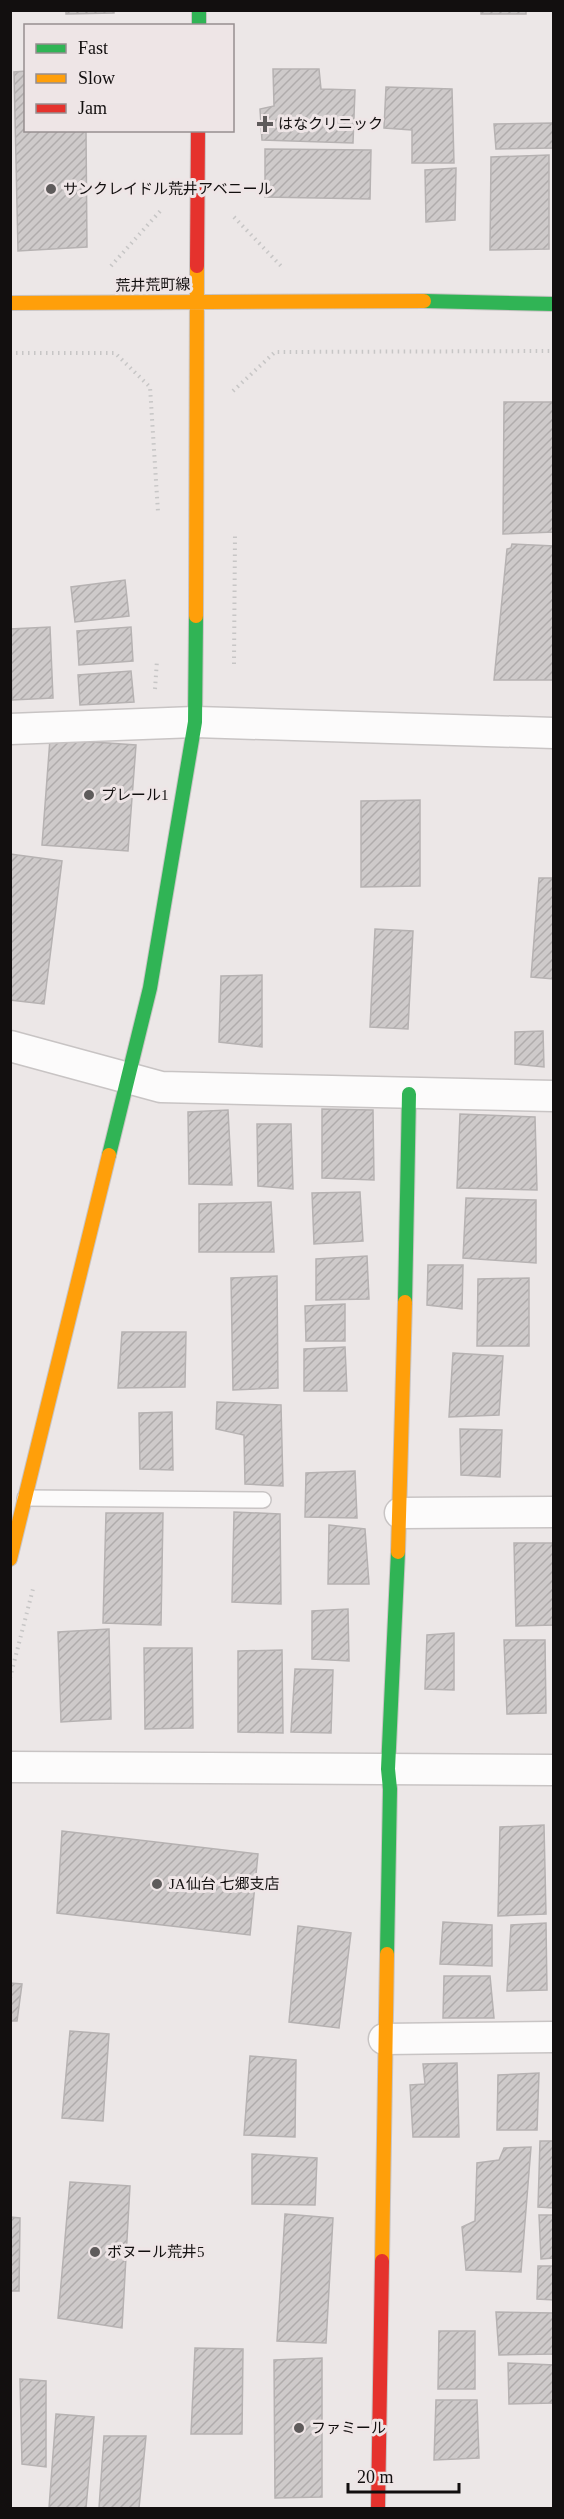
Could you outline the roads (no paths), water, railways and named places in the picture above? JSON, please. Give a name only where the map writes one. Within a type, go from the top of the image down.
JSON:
[{"type":"street","name":"荒井荒町線","points":[[10,303],[197,303],[198,132]]},
{"type":"street","points":[[10,1559],[130,1079],[150,988],[195,722],[197,303],[432,301],[554,303]]},
{"type":"street","points":[[10,729],[195,722],[554,733]]},
{"type":"street","points":[[10,1046],[161,1086],[554,1096]]},
{"type":"street","points":[[378,2508],[384,2039],[390,1789],[388,1769],[400,1513],[409,1094]]},
{"type":"street","points":[[400,1513],[554,1512]]},
{"type":"street","points":[[10,1767],[554,1770]]},
{"type":"street","points":[[384,2039],[554,2037]]},
{"type":"lane","points":[[26,1498],[263,1500]]},
{"type":"place","name":"はなクリニック","points":[[265,124]]},
{"type":"place","name":"サンクレイドル荒井アベニール","points":[[51,189]]},
{"type":"place","name":"プレール1","points":[[89,795]]},
{"type":"place","name":"JA仙台 七郷支店","points":[[157,1884]]},
{"type":"place","name":"ボヌール荒井5","points":[[95,2252]]},
{"type":"place","name":"ファミール","points":[[299,2428]]}]
